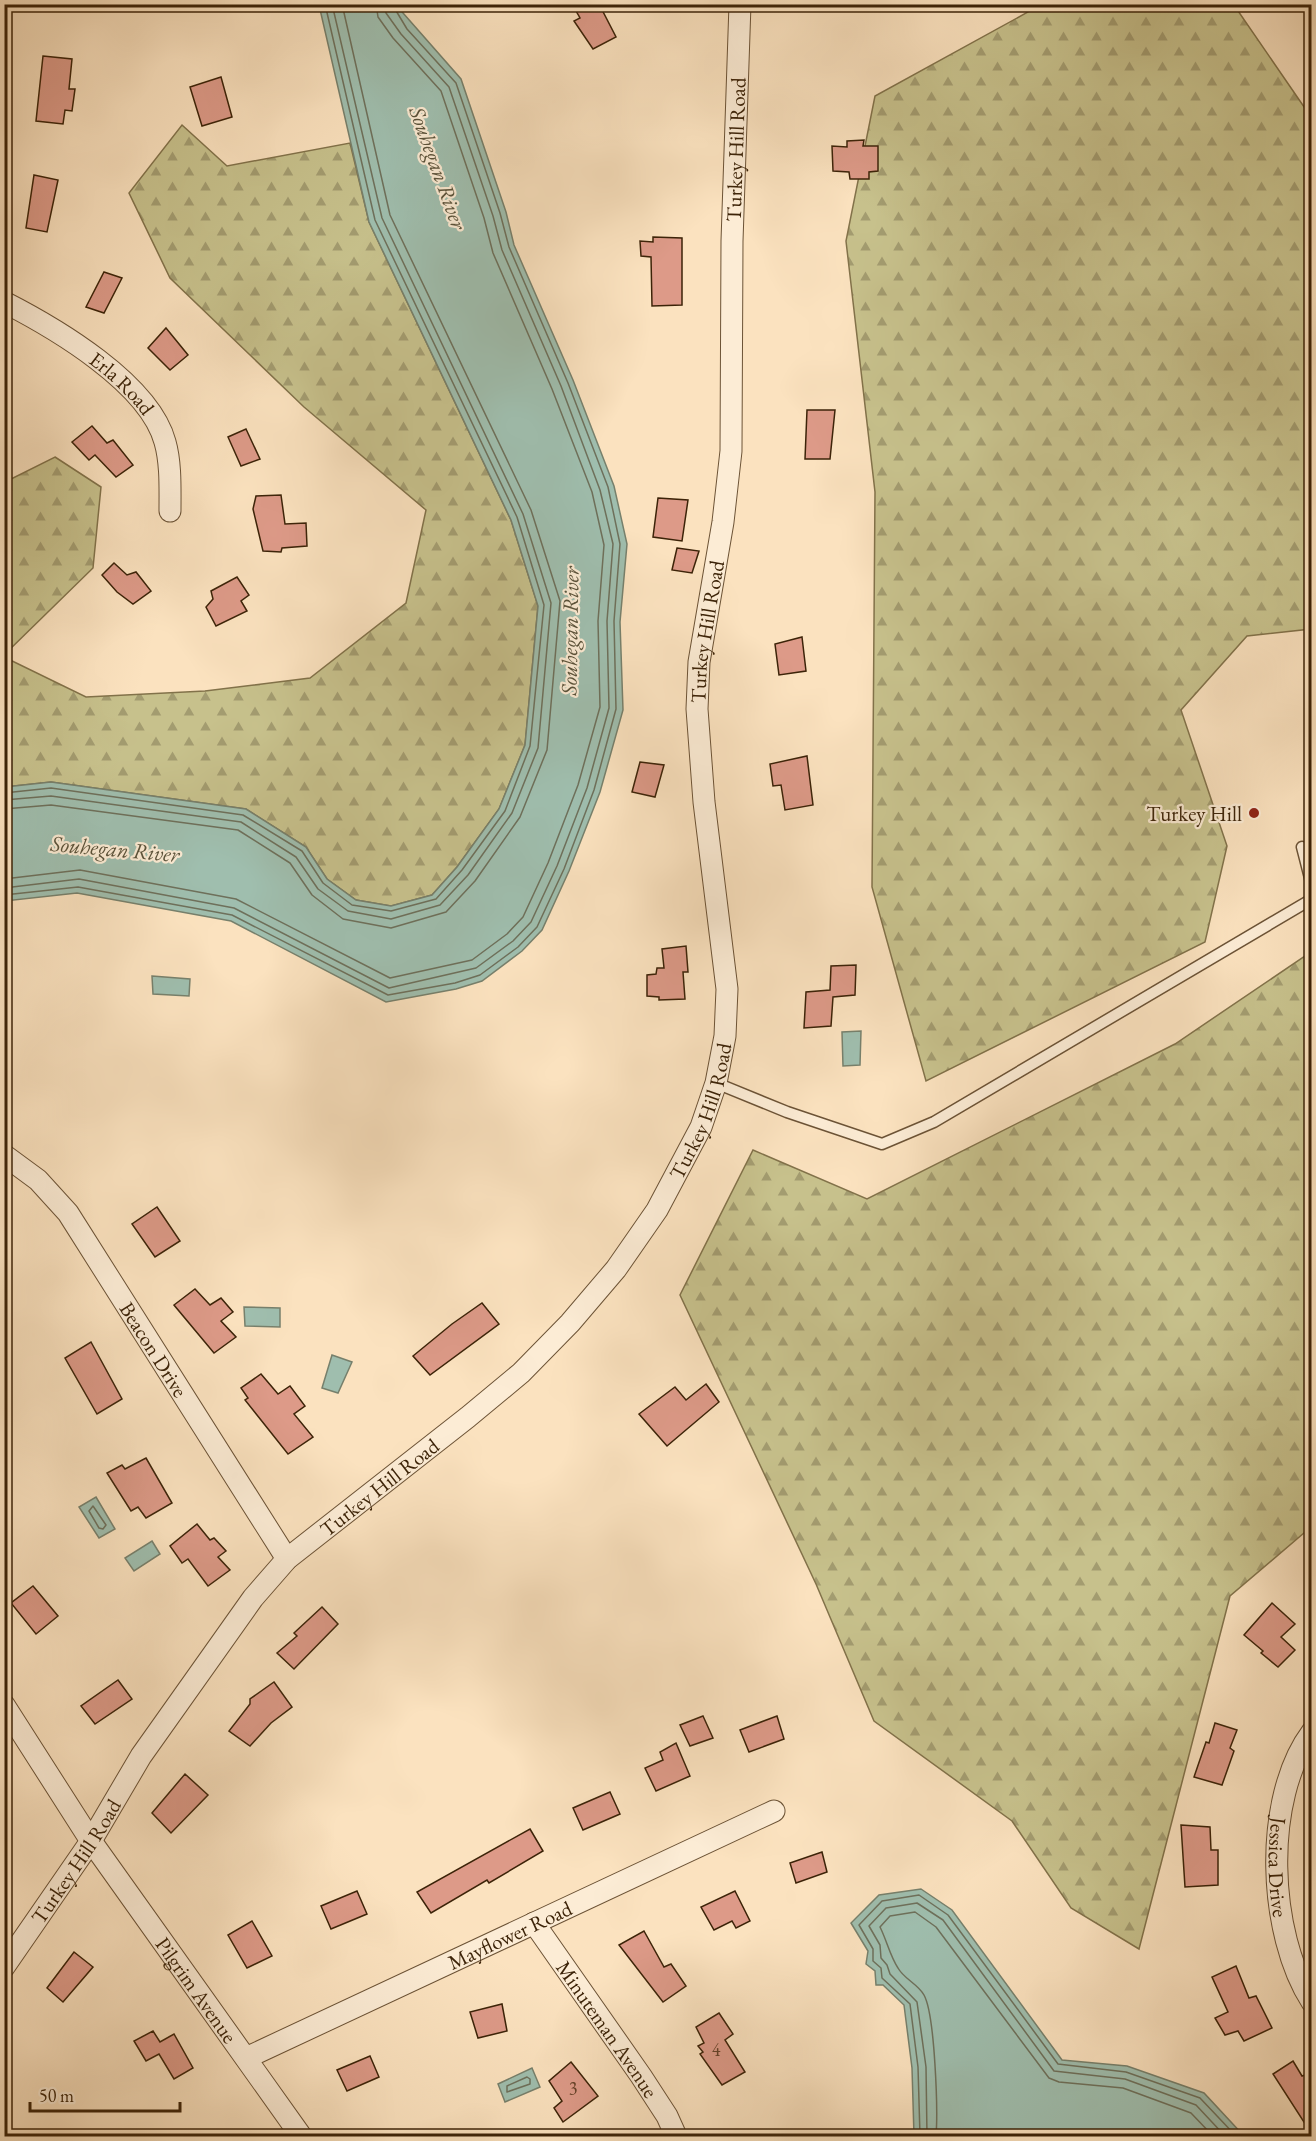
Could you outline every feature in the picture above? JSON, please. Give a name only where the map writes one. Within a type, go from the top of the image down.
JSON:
[{"type":"street","name":"Turkey Hill Road","points":[[4,1966],[91,1841],[141,1756],[238,1616],[287,1559],[468,1418],[521,1372],[570,1323],[616,1269],[657,1210],[701,1126],[716,1083],[725,1036],[727,989],[704,802],[697,709],[699,662],[723,522],[731,451],[732,241],[740,4]]},
{"type":"street","name":"Erla Road","points":[[4,302],[44,322],[101,362],[120,377],[151,414],[165,441],[170,511]]},
{"type":"street","name":"Beacon Drive","points":[[4,1155],[38,1180],[68,1213],[287,1559]]},
{"type":"street","points":[[4,1705],[91,1841]]},
{"type":"street","name":"Jessica Drive","points":[[1311,1732],[1290,1777],[1281,1818],[1278,1861],[1279,1904],[1288,1948],[1303,1989],[1311,2002]]},
{"type":"street","name":"Mayflower Road","points":[[246,2058],[774,1811]]},
{"type":"street","name":"Pilgrim Avenue","points":[[91,1841],[301,2136]]},
{"type":"street","name":"Minuteman Avenue","points":[[534,1923],[641,2076],[667,2115],[676,2136]]},
{"type":"lane","points":[[1302,847],[1311,886]]},
{"type":"lane","points":[[716,1083],[787,1112],[882,1144],[934,1122],[1311,899]]},
{"type":"green space","points":[[1035,5],[1234,5],[1311,117],[1311,629],[1247,636],[1181,710],[1227,846],[1205,942],[926,1081],[872,887],[875,492],[846,241],[875,96],[1028,12]]},
{"type":"green space","points":[[182,125],[227,166],[350,143],[369,222],[511,520],[538,606],[525,745],[499,809],[457,867],[432,895],[391,906],[356,900],[327,879],[306,847],[246,809],[51,782],[5,787],[4,657],[86,697],[205,691],[310,678],[406,603],[426,510],[304,407],[170,278],[129,193]]},
{"type":"green space","points":[[55,457],[101,487],[93,568],[5,654],[5,482]]},
{"type":"green space","points":[[1311,952],[1311,1527],[1230,1596],[1139,1949],[1071,1908],[1012,1821],[874,1721],[816,1584],[680,1295],[753,1150],[867,1199],[1175,1044]]},
{"type":"water","name":"Souhegan River","points":[[319,5],[396,5],[461,79],[506,212],[514,245],[573,380],[614,486],[627,544],[620,622],[623,710],[600,792],[569,871],[542,930],[522,951],[482,981],[456,989],[386,1002],[231,921],[77,893],[5,901],[5,787],[51,782],[246,809],[306,847],[327,879],[356,900],[391,906],[432,895],[457,867],[499,809],[525,745],[538,606],[511,520],[369,222]]},
{"type":"water","points":[[152,976],[190,979],[189,996],[153,994]]},
{"type":"water","points":[[861,1031],[860,1065],[843,1066],[842,1032]]},
{"type":"water","points":[[244,1307],[280,1308],[280,1327],[245,1326]]},
{"type":"water","points":[[332,1355],[352,1362],[338,1393],[322,1388]]},
{"type":"water","points":[[96,1497],[115,1529],[99,1538],[79,1507]]},
{"type":"water","points":[[152,1541],[160,1554],[134,1571],[125,1558]]},
{"type":"water","points":[[921,1889],[952,1910],[1062,2060],[1127,2066],[1204,2093],[1244,2136],[914,2136],[912,2068],[904,2005],[883,1985],[876,1985],[875,1971],[866,1964],[868,1951],[851,1923],[879,1895]]},
{"type":"water","points":[[532,2068],[540,2087],[505,2102],[498,2084]]},
{"type":"building","points":[[572,4],[599,4],[616,37],[593,49],[574,21],[580,18]]},
{"type":"building","points":[[43,56],[72,59],[69,89],[75,89],[72,111],[65,110],[63,124],[36,121]]},
{"type":"building","points":[[221,77],[232,117],[202,126],[190,87]]},
{"type":"building","points":[[864,140],[863,146],[878,146],[878,171],[869,172],[869,179],[850,179],[849,172],[833,171],[832,146],[847,147],[847,141]]},
{"type":"building","points":[[34,175],[58,180],[47,232],[26,228]]},
{"type":"building","points":[[653,237],[682,238],[682,305],[652,306],[651,257],[641,256],[640,241],[653,242]]},
{"type":"building","points":[[104,272],[122,278],[104,313],[86,307]]},
{"type":"building","points":[[166,328],[188,355],[170,370],[148,348]]},
{"type":"building","points":[[807,410],[835,410],[830,459],[805,459]]},
{"type":"building","points":[[92,426],[107,443],[113,440],[133,465],[116,477],[95,455],[89,460],[72,442]]},
{"type":"building","points":[[246,429],[260,459],[241,466],[228,437]]},
{"type":"building","points":[[281,495],[285,524],[306,523],[307,546],[282,548],[281,552],[263,551],[253,509],[256,496]]},
{"type":"building","points":[[658,498],[688,500],[682,541],[653,537]]},
{"type":"building","points":[[677,548],[699,551],[692,573],[672,570]]},
{"type":"building","points":[[114,563],[127,575],[136,572],[151,591],[133,604],[117,592],[102,575]]},
{"type":"building","points":[[237,577],[249,595],[241,601],[247,611],[216,626],[206,607],[213,599],[211,591]]},
{"type":"building","points":[[802,637],[806,671],[779,675],[775,644]]},
{"type":"building","points":[[807,756],[813,805],[785,810],[781,785],[773,786],[770,764]]},
{"type":"building","points":[[640,762],[664,765],[655,797],[632,792]]},
{"type":"building","points":[[686,946],[688,972],[683,972],[685,999],[659,1000],[659,997],[647,996],[647,975],[656,974],[657,968],[664,968],[662,949]]},
{"type":"building","points":[[856,965],[855,995],[833,997],[831,1026],[804,1028],[806,992],[830,990],[831,966]]},
{"type":"building","points":[[157,1207],[180,1241],[155,1257],[132,1224]]},
{"type":"building","points":[[195,1289],[210,1305],[221,1298],[233,1312],[221,1321],[236,1337],[214,1353],[174,1305]]},
{"type":"building","points":[[482,1303],[499,1324],[430,1375],[413,1356]]},
{"type":"building","points":[[91,1342],[122,1399],[97,1414],[65,1358]]},
{"type":"building","points":[[261,1374],[278,1394],[290,1386],[305,1406],[294,1414],[313,1437],[288,1454],[245,1400],[248,1398],[241,1388]]},
{"type":"building","points":[[706,1384],[719,1402],[667,1446],[639,1414],[675,1387],[686,1400]]},
{"type":"building","points":[[146,1458],[172,1503],[146,1518],[138,1507],[131,1511],[107,1473],[122,1465],[125,1469]]},
{"type":"building","points":[[197,1524],[210,1540],[214,1538],[226,1551],[218,1557],[230,1570],[208,1586],[188,1559],[182,1563],[170,1546]]},
{"type":"building","points":[[33,1586],[58,1616],[36,1634],[11,1603]]},
{"type":"building","points":[[1272,1603],[1295,1624],[1281,1637],[1295,1650],[1278,1667],[1244,1635]]},
{"type":"building","points":[[322,1607],[338,1624],[294,1669],[277,1653],[297,1636],[294,1633]]},
{"type":"building","points":[[118,1680],[132,1699],[95,1724],[81,1706]]},
{"type":"building","points":[[274,1682],[292,1707],[271,1723],[250,1746],[229,1731],[250,1704],[250,1699]]},
{"type":"building","points":[[703,1716],[713,1738],[690,1746],[680,1725]]},
{"type":"building","points":[[777,1716],[784,1739],[749,1752],[740,1730]]},
{"type":"building","points":[[1215,1723],[1237,1730],[1230,1748],[1234,1751],[1222,1785],[1194,1777]]},
{"type":"building","points":[[676,1743],[690,1776],[656,1791],[645,1768],[663,1760],[660,1752]]},
{"type":"building","points":[[185,1774],[208,1795],[171,1833],[152,1813]]},
{"type":"building","points":[[610,1792],[620,1814],[583,1830],[573,1808]]},
{"type":"building","points":[[1181,1825],[1210,1827],[1211,1850],[1218,1850],[1218,1885],[1185,1887]]},
{"type":"building","points":[[530,1829],[543,1851],[489,1883],[487,1880],[431,1913],[417,1892]]},
{"type":"building","points":[[822,1852],[827,1872],[796,1883],[790,1863]]},
{"type":"building","points":[[357,1891],[367,1914],[331,1929],[321,1906]]},
{"type":"building","points":[[735,1891],[750,1921],[736,1928],[732,1921],[714,1930],[701,1907]]},
{"type":"building","points":[[252,1921],[272,1956],[247,1968],[228,1935]]},
{"type":"building","points":[[644,1931],[664,1967],[671,1964],[686,1986],[663,2002],[619,1945]]},
{"type":"building","points":[[74,1952],[93,1967],[63,2002],[47,1988]]},
{"type":"building","points":[[1236,1966],[1249,1998],[1256,1996],[1272,2028],[1244,2041],[1238,2031],[1225,2035],[1215,2018],[1228,2012],[1212,1977]]},
{"type":"building","points":[[502,2004],[507,2031],[478,2038],[470,2012]]},
{"type":"building","points":[[719,2013],[733,2034],[725,2040],[745,2072],[722,2085],[700,2054],[703,2052],[698,2046],[704,2043],[696,2027]]},
{"type":"building","points":[[153,2031],[160,2042],[174,2034],[193,2068],[174,2079],[159,2054],[146,2061],[134,2041]]},
{"type":"building","points":[[370,2056],[379,2077],[347,2091],[337,2070]]},
{"type":"building","points":[[1293,2061],[1302,2076],[1311,2073],[1311,2133],[1273,2074]]},
{"type":"building","points":[[571,2062],[598,2096],[563,2122],[554,2108],[562,2101],[549,2081]]},
{"type":"place","name":"Turkey Hill","points":[[1254,813]]}]
